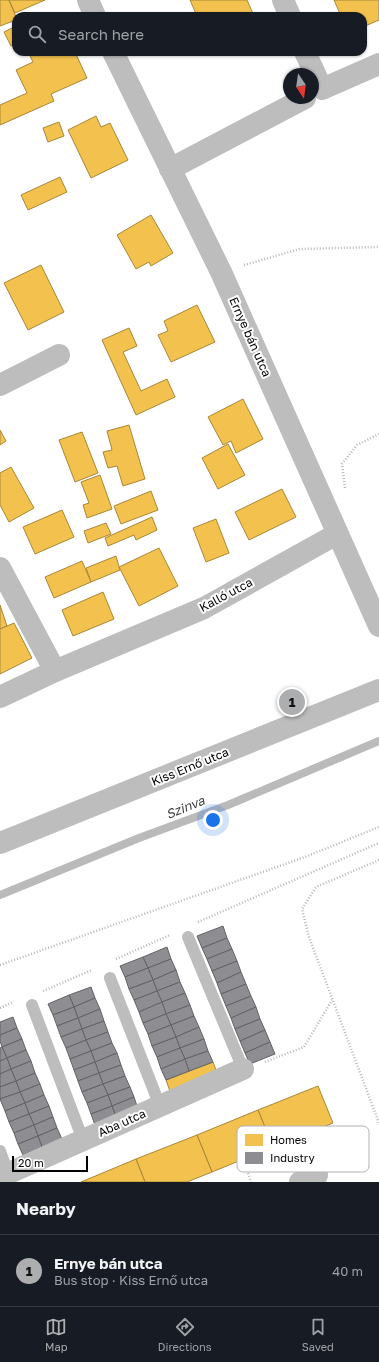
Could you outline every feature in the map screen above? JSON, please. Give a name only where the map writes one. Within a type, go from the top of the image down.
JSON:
[{"type":"street","points":[[88,0],[94,12]]},
{"type":"street","points":[[282,0],[288,12]]},
{"type":"street","name":"Ernye bán utca","points":[[115,56],[221,272],[379,626]]},
{"type":"street","points":[[306,56],[308,68]]},
{"type":"street","points":[[319,91],[379,64]]},
{"type":"street","points":[[170,169],[294,104]]},
{"type":"street","points":[[0,385],[59,355]]},
{"type":"street","name":"Kalló utca","points":[[0,697],[55,671],[204,608],[337,534]]},
{"type":"street","points":[[0,568],[55,671]]},
{"type":"street","name":"Kiss Ernő utca","points":[[0,843],[379,690]]},
{"type":"street","name":"Aba utca","points":[[4,1175],[244,1069]]},
{"type":"lane","points":[[188,937],[244,1069]]},
{"type":"lane","points":[[110,978],[160,1106]]},
{"type":"lane","points":[[32,1005],[83,1140]]},
{"type":"lane","points":[[0,1151],[4,1175]]},
{"type":"path","points":[[221,272],[300,249],[379,247]]},
{"type":"path","points":[[346,493],[342,464],[357,445],[379,434]]},
{"type":"path","points":[[0,966],[305,857],[379,827]]},
{"type":"path","points":[[193,924],[379,843]]},
{"type":"path","points":[[379,860],[316,887],[302,909],[309,937],[379,1122]]},
{"type":"path","points":[[244,1069],[304,1047],[332,1000]]},
{"type":"path","points":[[248,1172],[251,1182]]},
{"type":"building: Homes","points":[[0,0],[9,0],[14,12],[12,12],[12,22],[0,26]]},
{"type":"building: Homes","points":[[9,0],[45,0],[17,12],[15,12]]},
{"type":"building: Homes","points":[[190,0],[247,0],[252,12],[195,12]]},
{"type":"building: Homes","points":[[334,0],[379,0],[379,20],[367,25],[367,12],[339,12]]},
{"type":"building: Homes","points":[[12,28],[12,46],[11,46],[4,32]]},
{"type":"building: Homes","points":[[30,56],[77,56],[87,78],[51,94],[54,101],[0,125],[0,105],[27,93],[16,70],[33,62]]},
{"type":"building: Homes","points":[[96,116],[101,127],[110,123],[128,160],[91,178],[68,130]]},
{"type":"building: Homes","points":[[59,122],[64,136],[48,142],[43,128]]},
{"type":"building: Homes","points":[[60,177],[67,192],[28,210],[21,195]]},
{"type":"building: Homes","points":[[151,215],[173,253],[151,266],[149,262],[136,269],[117,235]]},
{"type":"building: Homes","points":[[41,265],[64,312],[28,330],[4,283]]},
{"type":"building: Homes","points":[[197,305],[215,342],[171,362],[158,335],[168,331],[164,321]]},
{"type":"building: Homes","points":[[129,328],[137,346],[123,352],[141,391],[167,379],[175,397],[136,415],[102,340]]},
{"type":"building: Homes","points":[[243,399],[263,439],[236,453],[231,441],[223,445],[208,417]]},
{"type":"building: Homes","points":[[129,425],[145,479],[123,486],[117,466],[108,468],[103,452],[112,450],[107,431]]},
{"type":"building: Homes","points":[[0,430],[6,441],[0,445]]},
{"type":"building: Homes","points":[[82,432],[98,473],[75,482],[59,440]]},
{"type":"building: Homes","points":[[228,444],[245,475],[218,489],[202,458]]},
{"type":"building: Homes","points":[[11,467],[34,508],[9,522],[0,505],[0,473]]},
{"type":"building: Homes","points":[[100,475],[112,509],[87,518],[83,505],[89,503],[81,482]]},
{"type":"building: Homes","points":[[282,489],[296,517],[249,540],[235,512]]},
{"type":"building: Homes","points":[[151,491],[158,510],[121,524],[114,506]]},
{"type":"building: Homes","points":[[62,510],[74,537],[35,554],[23,527]]},
{"type":"building: Homes","points":[[152,517],[157,530],[136,540],[134,535],[108,546],[105,538]]},
{"type":"building: Homes","points":[[216,519],[229,553],[206,562],[193,528]]},
{"type":"building: Homes","points":[[106,523],[111,534],[88,543],[84,531]]},
{"type":"building: Homes","points":[[159,548],[178,586],[139,606],[119,567]]},
{"type":"building: Homes","points":[[116,556],[120,570],[91,582],[86,568]]},
{"type":"building: Homes","points":[[82,561],[91,582],[54,598],[45,577]]},
{"type":"building: Homes","points":[[103,592],[114,619],[73,636],[62,610]]},
{"type":"building: Homes","points":[[0,605],[7,626],[0,629]]},
{"type":"building: Homes","points":[[14,623],[32,658],[0,674],[0,629]]},
{"type":"building: Homes","points":[[213,1062],[219,1078],[172,1097],[166,1080]]},
{"type":"building: Homes","points":[[318,1086],[333,1123],[326,1126],[264,1126],[258,1110]]},
{"type":"building: Homes","points":[[258,1110],[264,1126],[237,1126],[237,1162],[212,1172],[197,1135]]},
{"type":"building: Homes","points":[[197,1135],[212,1172],[187,1182],[145,1182],[136,1159]]},
{"type":"building: Homes","points":[[136,1159],[145,1182],[81,1182]]},
{"type":"building: Industry","points":[[223,926],[227,938],[202,948],[197,936]]},
{"type":"building: Industry","points":[[227,938],[232,949],[207,959],[202,948]]},
{"type":"building: Industry","points":[[167,947],[171,959],[148,968],[143,957]]},
{"type":"building: Industry","points":[[232,949],[237,961],[212,971],[207,959]]},
{"type":"building: Industry","points":[[143,957],[148,968],[125,977],[120,966]]},
{"type":"building: Industry","points":[[171,959],[176,970],[153,980],[148,968]]},
{"type":"building: Industry","points":[[237,961],[241,972],[217,983],[212,971]]},
{"type":"building: Industry","points":[[148,968],[153,980],[129,989],[125,977]]},
{"type":"building: Industry","points":[[176,970],[180,982],[157,991],[153,980]]},
{"type":"building: Industry","points":[[241,972],[246,984],[221,994],[217,983]]},
{"type":"building: Industry","points":[[153,980],[157,991],[134,1000],[129,989]]},
{"type":"building: Industry","points":[[180,982],[185,993],[162,1002],[157,991]]},
{"type":"building: Industry","points":[[246,984],[251,996],[226,1006],[221,994]]},
{"type":"building: Industry","points":[[91,987],[95,998],[74,1007],[69,995]]},
{"type":"building: Industry","points":[[157,991],[162,1002],[139,1012],[134,1000]]},
{"type":"building: Industry","points":[[185,993],[190,1005],[166,1014],[162,1002]]},
{"type":"building: Industry","points":[[69,995],[74,1007],[53,1015],[48,1004]]},
{"type":"building: Industry","points":[[251,996],[256,1007],[231,1018],[226,1006]]},
{"type":"building: Industry","points":[[95,998],[100,1009],[78,1018],[74,1007]]},
{"type":"building: Industry","points":[[162,1002],[166,1014],[143,1023],[139,1012]]},
{"type":"building: Industry","points":[[190,1005],[194,1016],[171,1025],[166,1014]]},
{"type":"building: Industry","points":[[74,1007],[78,1018],[57,1026],[53,1015]]},
{"type":"building: Industry","points":[[256,1007],[260,1019],[235,1029],[231,1018]]},
{"type":"building: Industry","points":[[100,1009],[104,1021],[82,1029],[78,1018]]},
{"type":"building: Industry","points":[[166,1014],[171,1025],[148,1034],[143,1023]]},
{"type":"building: Industry","points":[[194,1016],[199,1027],[176,1037],[171,1025]]},
{"type":"building: Industry","points":[[13,1017],[17,1028],[0,1035],[0,1022]]},
{"type":"building: Industry","points":[[78,1018],[82,1029],[61,1037],[57,1026]]},
{"type":"building: Industry","points":[[260,1019],[265,1030],[240,1041],[235,1029]]},
{"type":"building: Industry","points":[[104,1021],[108,1032],[86,1040],[82,1029]]},
{"type":"building: Industry","points":[[171,1025],[176,1037],[152,1046],[148,1034]]},
{"type":"building: Industry","points":[[199,1027],[204,1039],[180,1048],[176,1037]]},
{"type":"building: Industry","points":[[17,1028],[22,1039],[2,1047],[0,1035]]},
{"type":"building: Industry","points":[[82,1029],[86,1040],[66,1048],[61,1037]]},
{"type":"building: Industry","points":[[265,1030],[270,1042],[245,1053],[240,1041]]},
{"type":"building: Industry","points":[[108,1032],[112,1043],[91,1051],[86,1040]]},
{"type":"building: Industry","points":[[176,1037],[180,1048],[157,1057],[152,1046]]},
{"type":"building: Industry","points":[[22,1039],[26,1050],[7,1058],[2,1047]]},
{"type":"building: Industry","points":[[204,1039],[208,1051],[185,1059],[180,1048]]},
{"type":"building: Industry","points":[[86,1040],[91,1051],[70,1059],[66,1048]]},
{"type":"building: Industry","points":[[270,1042],[275,1054],[250,1064],[245,1053]]},
{"type":"building: Industry","points":[[112,1043],[117,1053],[95,1062],[91,1051]]},
{"type":"building: Industry","points":[[2,1047],[7,1058],[0,1061],[0,1048]]},
{"type":"building: Industry","points":[[180,1048],[185,1059],[161,1069],[157,1057]]},
{"type":"building: Industry","points":[[26,1050],[31,1061],[11,1069],[7,1058]]},
{"type":"building: Industry","points":[[91,1051],[95,1062],[74,1070],[70,1059]]},
{"type":"building: Industry","points":[[208,1051],[213,1062],[189,1071],[185,1059]]},
{"type":"building: Industry","points":[[117,1053],[121,1065],[99,1073],[95,1062]]},
{"type":"building: Industry","points":[[7,1058],[11,1069],[0,1074],[0,1061]]},
{"type":"building: Industry","points":[[185,1059],[189,1071],[166,1080],[161,1069]]},
{"type":"building: Industry","points":[[31,1061],[35,1073],[16,1081],[11,1069]]},
{"type":"building: Industry","points":[[95,1062],[99,1073],[78,1081],[74,1070]]},
{"type":"building: Industry","points":[[121,1065],[125,1076],[103,1084],[99,1073]]},
{"type":"building: Industry","points":[[11,1069],[16,1081],[0,1087],[0,1074]]},
{"type":"building: Industry","points":[[35,1073],[40,1084],[20,1092],[16,1081]]},
{"type":"building: Industry","points":[[99,1073],[103,1084],[82,1092],[78,1081]]},
{"type":"building: Industry","points":[[125,1076],[130,1087],[108,1095],[103,1084]]},
{"type":"building: Industry","points":[[16,1081],[20,1092],[0,1099],[0,1087]]},
{"type":"building: Industry","points":[[40,1084],[44,1095],[25,1103],[20,1092]]},
{"type":"building: Industry","points":[[103,1084],[108,1095],[87,1103],[82,1092]]},
{"type":"building: Industry","points":[[130,1087],[134,1097],[112,1106],[108,1095]]},
{"type":"building: Industry","points":[[20,1092],[25,1103],[5,1111],[0,1099]]},
{"type":"building: Industry","points":[[44,1095],[49,1106],[29,1114],[25,1103]]},
{"type":"building: Industry","points":[[108,1095],[112,1106],[91,1114],[87,1103]]},
{"type":"building: Industry","points":[[134,1097],[138,1109],[116,1117],[112,1106]]},
{"type":"building: Industry","points":[[25,1103],[29,1114],[9,1122],[5,1111]]},
{"type":"building: Industry","points":[[49,1106],[53,1117],[34,1125],[29,1114]]},
{"type":"building: Industry","points":[[112,1106],[116,1117],[95,1125],[91,1114]]},
{"type":"building: Industry","points":[[29,1114],[34,1125],[14,1133],[9,1122]]},
{"type":"building: Industry","points":[[53,1117],[57,1128],[38,1136],[34,1125]]},
{"type":"building: Industry","points":[[34,1125],[38,1136],[18,1144],[14,1133]]},
{"type":"building: Industry","points":[[57,1128],[62,1139],[42,1147],[38,1136]]},
{"type":"building: Industry","points":[[38,1136],[42,1147],[23,1155],[18,1144]]},
{"type":"waterway","name":"Szinva","points":[[0,895],[139,838],[228,805],[379,741]]},
{"type":"place","name":"Ernye bán utca","points":[[292,702]]}]
